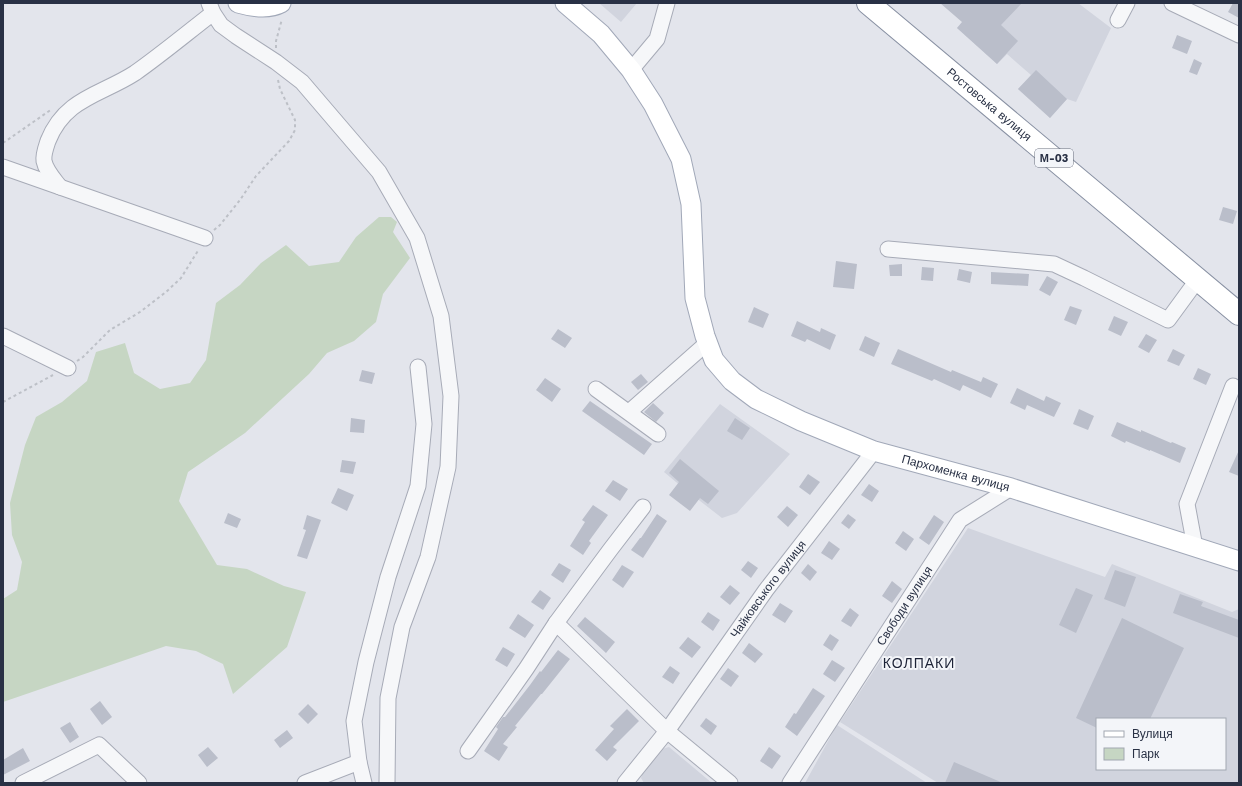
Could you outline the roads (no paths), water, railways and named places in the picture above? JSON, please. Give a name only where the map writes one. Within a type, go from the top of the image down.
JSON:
[{"type":"highway","name":"Ростовська вулиця","points":[[868,3],[1239,314]]},
{"type":"main road","points":[[238,3],[260,8],[276,6],[282,10]]},
{"type":"main road","name":"Пархоменка вулиця","points":[[565,3],[601,34],[631,70],[653,104],[681,159],[691,204],[695,298],[706,339],[714,360],[732,381],[756,399],[801,421],[874,451],[1011,488],[1239,561]]},
{"type":"street","points":[[631,70],[657,39],[667,3]]},
{"type":"street","points":[[1118,20],[1127,3]]},
{"type":"street","points":[[1172,3],[1239,35]]},
{"type":"street","points":[[60,187],[47,170],[44,161],[45,149],[52,131],[61,117],[73,107],[92,95],[134,73],[211,8],[221,25],[276,62],[302,82],[379,172],[417,238],[441,316],[451,396],[448,466],[428,557],[402,627],[388,698],[387,783]]},
{"type":"street","points":[[3,167],[204,238]]},
{"type":"street","points":[[888,249],[1054,264],[1168,320],[1198,279]]},
{"type":"street","points":[[3,336],[68,368]]},
{"type":"street","points":[[629,412],[706,339]]},
{"type":"street","points":[[364,783],[359,762],[354,721],[366,662],[388,577],[418,486],[424,424],[418,367]]},
{"type":"street","points":[[1195,547],[1188,504],[1233,386]]},
{"type":"street","points":[[596,389],[658,434]]},
{"type":"street","name":"Чайковського вулиця","points":[[625,783],[667,731],[766,590],[874,451]]},
{"type":"street","name":"Свободи вулиця","points":[[790,783],[960,520],[1011,488]]},
{"type":"street","points":[[468,751],[526,669],[556,623],[643,507]]},
{"type":"street","points":[[556,623],[667,731],[730,783]]},
{"type":"street","points":[[23,783],[99,745],[140,783]]},
{"type":"street","points":[[305,783],[359,762]]},
{"type":"district","name":"КОЛПАКИ","points":[[919,663]]}]
